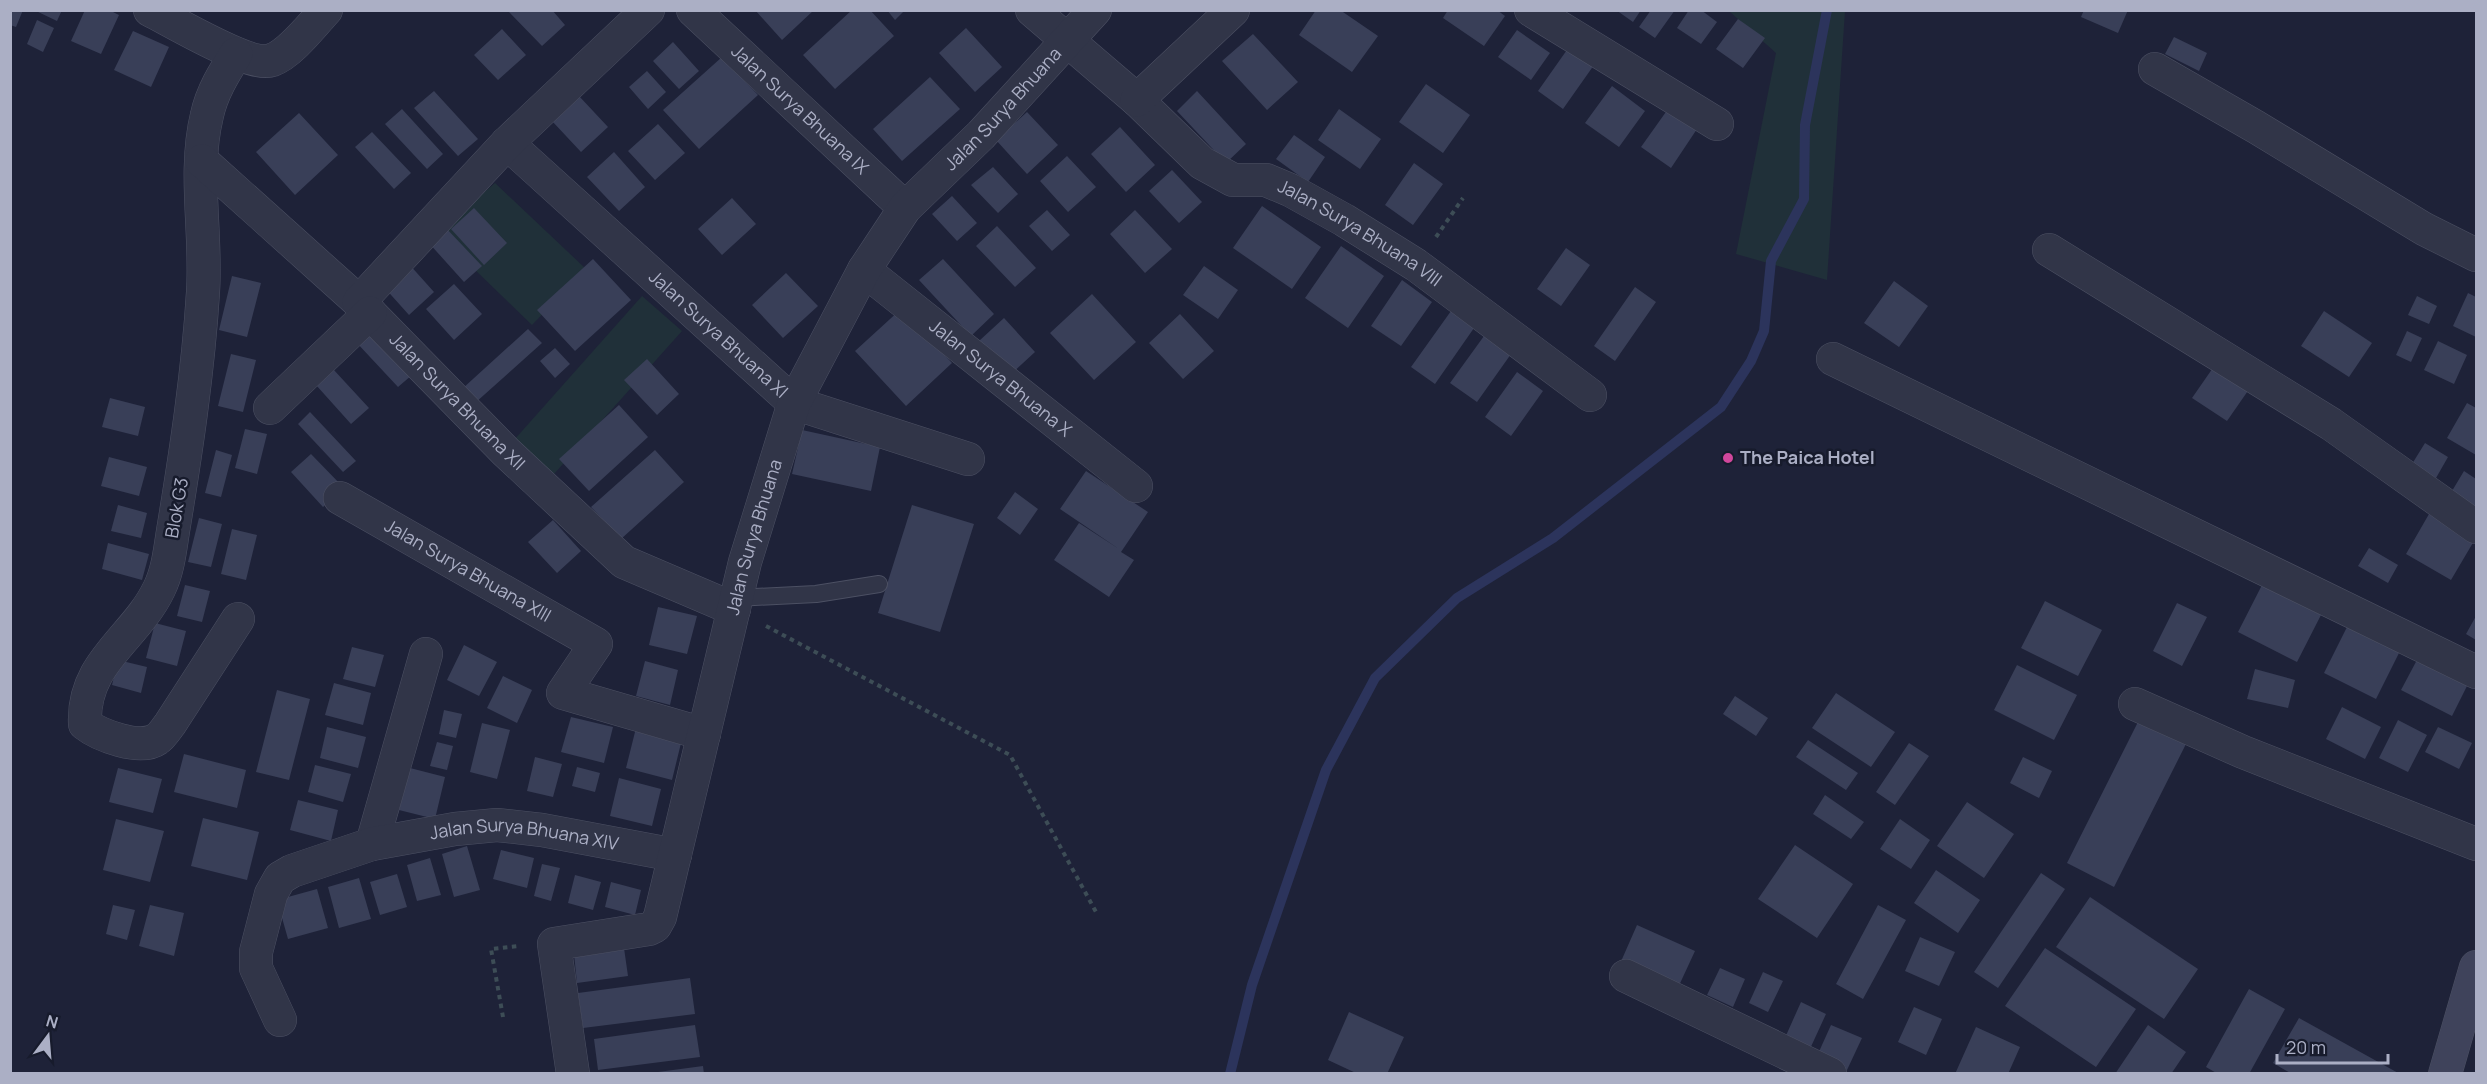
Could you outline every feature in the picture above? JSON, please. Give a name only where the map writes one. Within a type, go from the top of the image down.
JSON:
[{"type":"street","points":[[150,10],[236,54],[253,60],[273,60],[289,48],[326,10]]},
{"type":"street","points":[[270,408],[365,307],[507,144],[648,10]]},
{"type":"street","name":"Jalan Surya Bhuana IX","points":[[693,10],[904,208]]},
{"type":"street","name":"Jalan Surya Bhuana VIII","points":[[1032,10],[1067,43],[1137,100],[1202,163],[1222,175],[1244,181],[1266,180],[1290,190],[1344,220],[1416,265],[1590,395]]},
{"type":"street","name":"Jalan Surya Bhuana","points":[[554,944],[655,926],[660,917],[735,603],[794,403],[864,270],[904,208],[981,135],[1095,10]]},
{"type":"street","points":[[1137,100],[1233,10]]},
{"type":"street","points":[[1531,10],[1717,124]]},
{"type":"street","name":"Blok G3","points":[[236,54],[216,86],[207,116],[202,161],[203,290],[190,430],[167,565],[160,588],[148,608],[98,669],[89,687],[84,709],[85,724],[98,734],[138,743],[157,740],[170,724],[238,619]]},
{"type":"street","points":[[2155,69],[2256,127],[2424,230],[2476,255]]},
{"type":"street","name":"Jalan Surya Bhuana XI","points":[[507,144],[794,403],[968,459]]},
{"type":"street","name":"Jalan Surya Bhuana XII","points":[[202,161],[365,307],[506,452],[624,562],[735,603]]},
{"type":"street","points":[[2049,250],[2331,424],[2476,527]]},
{"type":"street","name":"Jalan Surya Bhuana X","points":[[864,270],[1136,486]]},
{"type":"street","points":[[1833,359],[2476,672]]},
{"type":"street","name":"Jalan Surya Bhuana XIII","points":[[340,498],[596,644],[563,693],[704,734]]},
{"type":"street","points":[[372,844],[426,654]]},
{"type":"street","points":[[2135,704],[2243,752],[2476,844]]},
{"type":"street","name":"Jalan Surya Bhuana XIV","points":[[280,1020],[256,968],[256,952],[271,894],[280,878],[292,871],[372,844],[455,829],[498,825],[542,830],[675,855]]},
{"type":"street","points":[[554,944],[573,1074]]},
{"type":"street","points":[[2445,1074],[2476,967]]},
{"type":"street","points":[[1626,976],[1830,1074]]},
{"type":"lane","points":[[735,603],[879,584]]},
{"type":"path","points":[[1416,265],[1463,198]]},
{"type":"path","points":[[735,603],[1010,755],[1096,912]]},
{"type":"path","points":[[503,1017],[491,949],[554,944]]},
{"type":"shaded area","points":[[1729,11],[1845,11],[1827,280],[1736,254],[1776,53]]},
{"type":"shaded area","points":[[495,183],[586,269],[532,325],[437,233]]},
{"type":"shaded area","points":[[642,296],[682,331],[537,493],[497,459]]},
{"type":"building","points":[[10,10],[23,10],[16,27],[10,25]]},
{"type":"building","points":[[34,10],[62,10],[57,21]]},
{"type":"building","points":[[85,10],[109,10],[119,15],[101,54],[71,41]]},
{"type":"building","points":[[511,10],[552,10],[565,25],[542,46],[509,12]]},
{"type":"building","points":[[755,10],[814,10],[782,40]]},
{"type":"building","points":[[852,10],[870,10],[894,36],[835,89],[803,55]]},
{"type":"building","points":[[887,10],[905,10],[895,20]]},
{"type":"building","points":[[1316,10],[1340,10],[1378,36],[1352,72],[1299,35]]},
{"type":"building","points":[[1448,10],[1497,10],[1505,16],[1484,46],[1443,18]]},
{"type":"building","points":[[1616,10],[1641,10],[1633,22]]},
{"type":"building","points":[[1651,10],[1675,10],[1655,38],[1639,27]]},
{"type":"building","points":[[1689,10],[1701,10],[1717,22],[1701,44],[1677,28]]},
{"type":"building","points":[[2084,10],[2128,10],[2118,33],[2081,17]]},
{"type":"building","points":[[1738,19],[1765,38],[1743,68],[1716,49]]},
{"type":"building","points":[[37,20],[54,28],[43,52],[27,44]]},
{"type":"building","points":[[966,28],[1002,67],[975,92],[939,53]]},
{"type":"building","points":[[502,29],[526,55],[498,80],[474,55]]},
{"type":"building","points":[[1517,30],[1550,53],[1531,80],[1498,57]]},
{"type":"building","points":[[133,31],[169,47],[151,87],[114,70]]},
{"type":"building","points":[[1253,34],[1298,82],[1267,110],[1222,61]]},
{"type":"building","points":[[2174,37],[2207,53],[2199,71],[2165,54]]},
{"type":"building","points":[[673,42],[699,71],[679,89],[653,61]]},
{"type":"building","points":[[1569,47],[1594,65],[1563,109],[1538,91]]},
{"type":"building","points":[[722,57],[758,95],[699,149],[663,110]]},
{"type":"building","points":[[647,71],[666,92],[648,109],[629,87]]},
{"type":"building","points":[[930,77],[960,109],[902,161],[873,129]]},
{"type":"building","points":[[1426,84],[1470,115],[1443,153],[1399,122]]},
{"type":"building","points":[[1612,86],[1645,111],[1619,147],[1585,123]]},
{"type":"building","points":[[434,91],[478,139],[458,156],[414,108]]},
{"type":"building","points":[[1197,91],[1246,144],[1226,163],[1177,111]]},
{"type":"building","points":[[579,96],[608,127],[581,152],[552,121]]},
{"type":"building","points":[[402,109],[443,154],[427,169],[385,124]]},
{"type":"building","points":[[1339,109],[1381,139],[1360,169],[1318,140]]},
{"type":"building","points":[[1668,109],[1697,129],[1671,168],[1641,147]]},
{"type":"building","points":[[1027,112],[1058,145],[1027,174],[996,140]]},
{"type":"building","points":[[299,113],[338,155],[295,195],[256,152]]},
{"type":"building","points":[[658,124],[685,153],[655,180],[628,151]]},
{"type":"building","points":[[1120,127],[1155,165],[1126,192],[1091,154]]},
{"type":"building","points":[[372,132],[411,173],[394,189],[355,147]]},
{"type":"building","points":[[1294,135],[1325,157],[1308,182],[1276,159]]},
{"type":"building","points":[[614,152],[645,187],[619,211],[587,177]]},
{"type":"building","points":[[1067,156],[1096,187],[1068,212],[1040,181]]},
{"type":"building","points":[[1414,163],[1443,184],[1413,225],[1385,205]]},
{"type":"building","points":[[993,167],[1018,194],[998,213],[971,185]]},
{"type":"building","points":[[1172,170],[1202,202],[1179,223],[1149,191]]},
{"type":"building","points":[[952,196],[977,223],[957,241],[932,214]]},
{"type":"building","points":[[732,198],[756,224],[722,255],[698,229]]},
{"type":"building","points":[[1262,206],[1321,247],[1292,289],[1233,248]]},
{"type":"building","points":[[474,208],[507,243],[484,265],[451,229]]},
{"type":"building","points":[[1047,210],[1070,235],[1052,251],[1029,226]]},
{"type":"building","points":[[1135,210],[1172,249],[1145,273],[1110,234]]},
{"type":"building","points":[[997,226],[1036,268],[1015,287],[976,246]]},
{"type":"building","points":[[445,227],[482,266],[464,282],[428,242]]},
{"type":"building","points":[[1341,246],[1384,276],[1348,328],[1305,298]]},
{"type":"building","points":[[1566,248],[1590,265],[1561,306],[1537,289]]},
{"type":"building","points":[[593,259],[631,300],[575,351],[537,310]]},
{"type":"building","points":[[943,259],[994,314],[971,336],[919,280]]},
{"type":"building","points":[[408,263],[434,292],[409,315],[383,286]]},
{"type":"building","points":[[1204,266],[1238,290],[1218,319],[1183,295]]},
{"type":"building","points":[[786,273],[818,306],[783,338],[752,305]]},
{"type":"building","points":[[232,276],[261,283],[247,337],[219,330]]},
{"type":"building","points":[[1402,280],[1432,302],[1401,346],[1371,326]]},
{"type":"building","points":[[1894,281],[1928,306],[1899,347],[1864,323]]},
{"type":"building","points":[[454,284],[482,314],[454,340],[426,309]]},
{"type":"building","points":[[1635,287],[1656,302],[1615,361],[1594,346]]},
{"type":"building","points":[[2468,293],[2476,297],[2476,337],[2453,326]]},
{"type":"building","points":[[1092,294],[1136,342],[1094,380],[1050,333]]},
{"type":"building","points":[[2417,296],[2437,306],[2429,324],[2408,315]]},
{"type":"building","points":[[901,309],[952,363],[906,406],[855,351]]},
{"type":"building","points":[[1451,311],[1474,328],[1435,384],[1411,367]]},
{"type":"building","points":[[2324,311],[2372,343],[2349,377],[2301,346]]},
{"type":"building","points":[[1180,314],[1214,351],[1183,379],[1149,343]]},
{"type":"building","points":[[1004,318],[1035,352],[1010,375],[979,341]]},
{"type":"building","points":[[528,329],[542,343],[475,403],[462,389]]},
{"type":"building","points":[[370,330],[412,375],[398,387],[356,342]]},
{"type":"building","points":[[2407,331],[2422,338],[2411,362],[2396,355]]},
{"type":"building","points":[[1484,336],[1511,354],[1477,402],[1450,383]]},
{"type":"building","points":[[2438,341],[2467,355],[2454,384],[2424,370]]},
{"type":"building","points":[[555,348],[570,364],[555,378],[540,361]]},
{"type":"building","points":[[231,354],[256,360],[243,412],[218,406]]},
{"type":"building","points":[[647,359],[679,394],[657,415],[624,380]]},
{"type":"building","points":[[2217,362],[2252,385],[2227,421],[2192,398]]},
{"type":"building","points":[[333,369],[369,408],[351,424],[316,385]]},
{"type":"building","points":[[1517,372],[1543,391],[1511,436],[1485,417]]},
{"type":"building","points":[[110,398],[145,407],[138,436],[102,427]]},
{"type":"building","points":[[2467,403],[2476,408],[2476,455],[2447,438]]},
{"type":"building","points":[[619,405],[648,437],[589,491],[559,459]]},
{"type":"building","points":[[310,412],[356,461],[343,472],[298,424]]},
{"type":"building","points":[[245,429],[267,434],[257,474],[235,468]]},
{"type":"building","points":[[802,430],[880,447],[871,491],[792,474]]},
{"type":"building","points":[[2425,443],[2448,457],[2436,478],[2412,464]]},
{"type":"building","points":[[216,450],[232,455],[221,497],[205,493]]},
{"type":"building","points":[[655,450],[684,482],[621,539],[591,507]]},
{"type":"building","points":[[311,454],[344,488],[323,507],[291,472]]},
{"type":"building","points":[[109,457],[147,467],[139,496],[101,486]]},
{"type":"building","points":[[1086,471],[1148,512],[1121,552],[1134,560],[1109,597],[1054,560],[1079,523],[1119,549],[1060,509]]},
{"type":"building","points":[[2464,471],[2476,479],[2476,512],[2449,496]]},
{"type":"building","points":[[1015,492],[1038,509],[1020,535],[997,518]]},
{"type":"building","points":[[118,505],[147,513],[141,538],[111,531]]},
{"type":"building","points":[[912,505],[974,524],[940,632],[878,613]]},
{"type":"building","points":[[2429,514],[2474,541],[2451,580],[2406,554]]},
{"type":"building","points":[[199,518],[222,524],[211,567],[188,562]]},
{"type":"building","points":[[553,520],[581,551],[557,573],[528,542]]},
{"type":"building","points":[[232,529],[257,535],[246,580],[221,574]]},
{"type":"building","points":[[108,543],[149,554],[142,580],[102,569]]},
{"type":"building","points":[[2369,548],[2398,565],[2388,583],[2358,566]]},
{"type":"building","points":[[185,585],[210,591],[202,622],[177,616]]},
{"type":"building","points":[[2262,585],[2321,615],[2297,662],[2238,632]]},
{"type":"building","points":[[2045,601],[2102,630],[2078,676],[2021,648]]},
{"type":"building","points":[[2177,603],[2207,617],[2182,666],[2153,651]]},
{"type":"building","points":[[658,607],[697,616],[687,654],[649,645]]},
{"type":"building","points":[[2476,616],[2476,640],[2466,634]]},
{"type":"building","points":[[155,623],[186,631],[177,666],[146,658]]},
{"type":"building","points":[[2348,625],[2400,651],[2376,699],[2324,673]]},
{"type":"building","points":[[464,645],[497,662],[479,696],[447,680]]},
{"type":"building","points":[[352,647],[384,655],[375,687],[343,679]]},
{"type":"building","points":[[2418,658],[2468,684],[2452,716],[2401,690]]},
{"type":"building","points":[[118,660],[147,667],[141,693],[112,685]]},
{"type":"building","points":[[645,661],[678,670],[670,705],[636,696]]},
{"type":"building","points":[[2017,665],[2077,695],[2054,740],[1994,710]]},
{"type":"building","points":[[2255,669],[2295,680],[2288,708],[2247,699]]},
{"type":"building","points":[[503,676],[532,690],[517,723],[487,708]]},
{"type":"building","points":[[334,683],[371,693],[363,725],[325,715]]},
{"type":"building","points":[[277,690],[310,699],[289,780],[256,772]]},
{"type":"building","points":[[1836,693],[1895,732],[1871,767],[1812,728]]},
{"type":"building","points":[[1735,696],[1768,718],[1756,736],[1723,714]]},
{"type":"building","points":[[2342,707],[2381,727],[2365,759],[2326,739]]},
{"type":"building","points":[[444,710],[462,714],[456,738],[439,734]]},
{"type":"building","points":[[571,717],[613,727],[604,763],[561,752]]},
{"type":"building","points":[[2139,720],[2186,744],[2114,887],[2067,863]]},
{"type":"building","points":[[2398,720],[2427,735],[2408,772],[2379,758]]},
{"type":"building","points":[[482,723],[510,730],[497,779],[470,772]]},
{"type":"building","points":[[327,727],[366,737],[358,768],[320,758]]},
{"type":"building","points":[[2438,727],[2472,743],[2459,769],[2425,752]]},
{"type":"building","points":[[636,728],[682,739],[672,780],[626,768]]},
{"type":"building","points":[[1808,740],[1858,773],[1846,790],[1796,757]]},
{"type":"building","points":[[437,742],[453,746],[447,770],[430,766]]},
{"type":"building","points":[[1909,743],[1929,756],[1895,805],[1876,792]]},
{"type":"building","points":[[184,754],[246,770],[237,808],[174,792]]},
{"type":"building","points":[[535,757],[562,764],[553,797],[527,791]]},
{"type":"building","points":[[2023,757],[2052,771],[2039,798],[2010,783]]},
{"type":"building","points":[[315,765],[351,774],[343,802],[308,792]]},
{"type":"building","points":[[577,767],[600,773],[595,792],[572,786]]},
{"type":"building","points":[[118,768],[162,779],[153,813],[109,802]]},
{"type":"building","points":[[410,768],[445,777],[435,819],[399,810]]},
{"type":"building","points":[[619,778],[661,789],[652,826],[610,816]]},
{"type":"building","points":[[1825,795],[1864,822],[1851,839],[1813,814]]},
{"type":"building","points":[[298,800],[338,810],[331,841],[290,830]]},
{"type":"building","points":[[1967,802],[2014,834],[1984,878],[1937,846]]},
{"type":"building","points":[[203,818],[259,832],[247,880],[191,866]]},
{"type":"building","points":[[116,819],[164,831],[150,882],[103,870]]},
{"type":"building","points":[[1900,819],[1930,840],[1911,869],[1880,849]]},
{"type":"building","points":[[1795,845],[1853,884],[1817,938],[1758,899]]},
{"type":"building","points":[[467,846],[480,890],[454,897],[442,854]]},
{"type":"building","points":[[501,850],[534,858],[527,888],[493,879]]},
{"type":"building","points":[[430,858],[441,895],[417,901],[407,865]]},
{"type":"building","points":[[542,864],[560,868],[551,901],[534,896]]},
{"type":"building","points":[[1936,870],[1980,900],[1958,933],[1914,903]]},
{"type":"building","points":[[2041,873],[2065,889],[1998,988],[1974,972]]},
{"type":"building","points":[[397,874],[407,907],[380,915],[370,882]]},
{"type":"building","points":[[575,875],[601,882],[593,910],[568,903]]},
{"type":"building","points":[[359,878],[371,919],[339,928],[328,887]]},
{"type":"building","points":[[611,882],[641,890],[635,915],[605,907]]},
{"type":"building","points":[[317,889],[328,928],[288,939],[277,900]]},
{"type":"building","points":[[2090,897],[2198,969],[2164,1019],[2056,947]]},
{"type":"building","points":[[113,905],[135,910],[127,940],[106,934]]},
{"type":"building","points":[[150,905],[184,913],[174,956],[139,946]]},
{"type":"building","points":[[1878,905],[1906,920],[1863,999],[1836,984]]},
{"type":"building","points":[[1637,925],[1695,951],[1676,992],[1619,966]]},
{"type":"building","points":[[1920,937],[1955,952],[1939,986],[1905,971]]},
{"type":"building","points":[[624,948],[628,976],[577,983],[574,954]]},
{"type":"building","points":[[2045,948],[2136,1009],[2096,1067],[2005,1006]]},
{"type":"building","points":[[1720,968],[1745,979],[1733,1007],[1707,995]]},
{"type":"building","points":[[1763,972],[1783,981],[1768,1012],[1749,1003]]},
{"type":"building","points":[[690,978],[695,1014],[583,1028],[578,993]]},
{"type":"building","points":[[2249,989],[2285,1009],[2249,1074],[2218,1074],[2206,1067]]},
{"type":"building","points":[[1801,1002],[1826,1014],[1809,1051],[1784,1040]]},
{"type":"building","points":[[1914,1007],[1942,1019],[1926,1055],[1898,1042]]},
{"type":"building","points":[[1349,1012],[1404,1037],[1387,1074],[1358,1074],[1328,1060]]},
{"type":"building","points":[[2299,1018],[2400,1074],[2292,1074],[2273,1063]]},
{"type":"building","points":[[695,1025],[700,1057],[598,1070],[594,1039]]},
{"type":"building","points":[[1831,1025],[1862,1038],[1847,1070],[1817,1056]]},
{"type":"building","points":[[2148,1025],[2186,1052],[2171,1074],[2115,1074]]},
{"type":"building","points":[[1976,1027],[2020,1047],[2008,1074],[1955,1074]]},
{"type":"building","points":[[703,1066],[704,1074],[659,1074],[658,1072]]},
{"type":"waterway","points":[[1230,1074],[1252,985],[1326,770],[1375,678],[1457,598],[1553,538],[1721,407],[1751,361],[1764,331],[1771,261],[1804,199],[1805,125],[1827,10]]},
{"type":"place","name":"The Paica Hotel","points":[[1728,458]]}]
